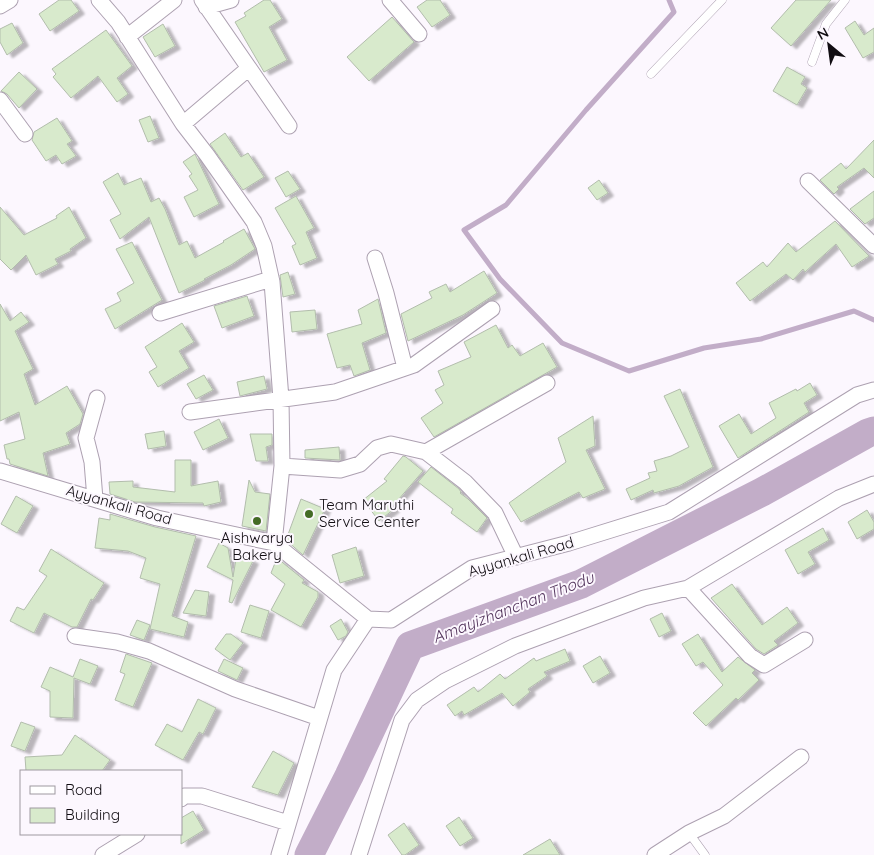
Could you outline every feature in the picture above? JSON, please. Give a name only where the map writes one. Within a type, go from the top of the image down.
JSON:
[{"type":"street","points":[[0,6],[10,0]]},
{"type":"street","points":[[99,0],[118,22],[182,124],[207,155],[254,222],[264,246],[271,279],[281,399],[282,466],[274,543]]},
{"type":"street","points":[[127,38],[174,0]]},
{"type":"street","points":[[231,0],[204,3],[289,126]]},
{"type":"street","points":[[390,0],[419,34]]},
{"type":"street","points":[[182,124],[249,68]]},
{"type":"street","points":[[0,100],[25,134]]},
{"type":"street","points":[[808,180],[874,246]]},
{"type":"street","points":[[375,258],[405,368]]},
{"type":"street","points":[[160,313],[271,279]]},
{"type":"street","points":[[190,412],[335,392],[414,365],[492,309]]},
{"type":"street","points":[[426,452],[547,383]]},
{"type":"street","name":"Ayyankali Road","points":[[0,471],[158,518],[274,543],[368,619],[391,620],[472,568],[569,543],[669,512],[857,395],[874,390]]},
{"type":"street","points":[[95,499],[92,462],[86,438],[97,398]]},
{"type":"street","points":[[282,466],[340,470],[360,464],[377,448],[391,444],[426,452],[465,482],[495,513],[516,557]]},
{"type":"street","points":[[359,855],[402,720],[417,700],[444,681],[515,646],[644,598],[688,588],[839,498],[874,484]]},
{"type":"street","points":[[688,588],[750,656],[764,665],[805,640]]},
{"type":"street","points":[[279,855],[334,670],[368,619]]},
{"type":"street","points":[[75,636],[116,642],[149,650],[235,689],[319,718]]},
{"type":"street","points":[[656,855],[689,833],[724,816],[801,758]]},
{"type":"street","points":[[182,798],[184,796],[202,796],[288,823]]},
{"type":"street","points":[[103,855],[135,835]]},
{"type":"lane","points":[[651,74],[722,0]]},
{"type":"lane","points":[[812,62],[826,24],[844,0]]},
{"type":"lane","points":[[689,833],[705,855]]},
{"type":"building","points":[[59,0],[71,0],[79,11],[50,31],[39,14]]},
{"type":"building","points":[[264,0],[270,0],[282,19],[269,27],[287,60],[264,72],[235,22],[246,16],[244,13]]},
{"type":"building","points":[[427,0],[440,0],[450,15],[432,27],[417,7]]},
{"type":"building","points":[[796,0],[831,0],[791,46],[771,28]]},
{"type":"building","points":[[392,17],[414,42],[369,81],[347,57]]},
{"type":"building","points":[[855,21],[864,35],[874,28],[874,52],[863,58],[845,28]]},
{"type":"building","points":[[12,23],[23,43],[7,55],[0,42],[0,29]]},
{"type":"building","points":[[163,24],[175,46],[155,57],[143,37]]},
{"type":"building","points":[[106,30],[132,66],[117,78],[128,94],[117,102],[98,76],[71,98],[53,77],[56,74],[52,69]]},
{"type":"building","points":[[787,67],[805,77],[801,84],[807,88],[797,105],[773,91]]},
{"type":"building","points":[[19,72],[37,89],[19,108],[7,94],[1,91]]},
{"type":"building","points":[[150,116],[159,138],[148,142],[139,120]]},
{"type":"building","points":[[57,118],[72,141],[67,144],[76,156],[62,164],[56,155],[46,161],[32,140],[34,132]]},
{"type":"building","points":[[225,133],[241,157],[248,153],[264,177],[243,190],[210,144]]},
{"type":"building","points":[[874,140],[874,178],[864,168],[837,187],[839,189],[834,194],[820,180],[841,163],[846,169]]},
{"type":"building","points":[[195,154],[219,204],[194,217],[184,197],[198,190],[189,176],[192,174],[183,162]]},
{"type":"building","points":[[288,171],[300,189],[286,197],[275,178]]},
{"type":"building","points":[[118,173],[124,185],[141,178],[151,202],[159,198],[179,245],[187,241],[195,258],[244,229],[255,249],[231,265],[179,293],[149,217],[120,239],[110,220],[121,214],[103,182]]},
{"type":"building","points":[[599,180],[608,193],[597,200],[588,188]]},
{"type":"building","points":[[874,191],[874,218],[865,224],[850,209]]},
{"type":"building","points":[[296,196],[314,228],[306,232],[317,258],[300,265],[292,246],[296,244],[275,208]]},
{"type":"building","points":[[0,207],[24,235],[57,218],[56,216],[69,207],[86,238],[70,249],[71,251],[55,259],[58,264],[36,275],[26,255],[11,270],[0,259]]},
{"type":"building","points":[[835,221],[869,256],[852,267],[836,244],[805,272],[803,269],[793,280],[786,274],[750,301],[736,283],[763,262],[767,267],[788,243],[796,252]]},
{"type":"building","points":[[132,242],[162,300],[115,329],[105,309],[121,301],[117,293],[134,283],[116,249]]},
{"type":"building","points":[[484,271],[497,293],[463,315],[408,341],[401,314],[432,298],[429,292],[446,284],[450,292]]},
{"type":"building","points":[[288,272],[295,294],[283,297],[280,275]]},
{"type":"building","points":[[247,296],[254,316],[222,328],[214,306]]},
{"type":"building","points":[[378,299],[386,333],[362,343],[370,370],[354,376],[350,365],[337,368],[327,334],[362,324],[358,310]]},
{"type":"building","points":[[0,304],[10,321],[21,312],[29,322],[15,331],[33,369],[24,374],[35,405],[67,386],[83,414],[80,424],[66,433],[70,444],[43,453],[48,476],[10,464],[9,459],[7,459],[4,445],[25,439],[19,412],[0,421]]},
{"type":"building","points":[[315,310],[317,329],[292,332],[290,312]]},
{"type":"building","points":[[182,323],[194,342],[179,351],[189,368],[158,387],[149,372],[157,367],[145,347]]},
{"type":"building","points":[[496,325],[508,348],[512,345],[520,356],[543,343],[557,367],[434,437],[421,418],[443,403],[435,390],[444,385],[438,371],[471,357],[464,342]]},
{"type":"building","points":[[204,375],[213,390],[196,399],[187,384]]},
{"type":"building","points":[[264,376],[267,389],[240,396],[237,382]]},
{"type":"building","points":[[810,383],[817,395],[804,403],[809,412],[738,458],[719,426],[739,414],[751,434],[776,418],[769,403]]},
{"type":"building","points":[[680,389],[713,467],[679,486],[654,493],[653,490],[631,500],[626,489],[650,478],[648,473],[657,471],[654,461],[671,456],[689,447],[664,396]]},
{"type":"building","points":[[593,416],[595,446],[586,450],[605,489],[583,498],[579,492],[521,522],[509,503],[566,462],[558,438]]},
{"type":"building","points":[[219,419],[228,438],[203,450],[194,432]]},
{"type":"building","points":[[164,431],[166,446],[148,449],[145,434]]},
{"type":"building","points":[[250,434],[272,434],[272,445],[266,447],[268,461],[256,461]]},
{"type":"building","points":[[339,447],[340,460],[305,458],[305,450]]},
{"type":"building","points":[[403,456],[423,471],[392,507],[394,509],[379,521],[363,500],[387,481],[384,479]]},
{"type":"building","points":[[175,460],[191,460],[191,486],[218,481],[221,502],[204,506],[203,503],[135,502],[110,494],[109,482],[133,481],[133,487],[175,492]]},
{"type":"building","points":[[431,467],[459,489],[460,493],[487,518],[477,532],[451,513],[453,509],[418,482]]},
{"type":"building","points":[[249,480],[255,492],[270,494],[266,531],[242,526]]},
{"type":"building","points":[[16,496],[33,506],[17,533],[1,524]]},
{"type":"building","points":[[301,499],[325,509],[303,555],[286,540]]},
{"type":"building","points":[[867,510],[874,522],[874,529],[857,539],[848,522]]},
{"type":"building","points":[[110,514],[196,536],[172,616],[188,622],[184,637],[150,629],[160,584],[140,578],[146,558],[128,551],[95,548],[99,518],[110,520]]},
{"type":"building","points":[[823,528],[829,540],[808,552],[815,564],[798,574],[785,550]]},
{"type":"building","points":[[219,543],[228,548],[233,577],[237,553],[253,561],[232,603],[229,602],[233,580],[207,567]]},
{"type":"building","points":[[356,547],[364,576],[340,583],[332,555]]},
{"type":"building","points":[[51,549],[104,583],[93,600],[91,599],[77,627],[72,627],[44,613],[34,633],[10,621],[17,607],[24,610],[47,576],[39,571]]},
{"type":"building","points":[[277,558],[304,580],[302,583],[318,592],[318,597],[301,627],[271,610],[285,584],[271,573]]},
{"type":"building","points":[[732,584],[762,625],[787,607],[798,623],[774,641],[778,645],[764,654],[756,649],[711,598]]},
{"type":"building","points":[[195,590],[209,592],[206,616],[183,613]]},
{"type":"building","points":[[250,605],[269,611],[261,638],[241,632]]},
{"type":"building","points":[[662,613],[671,631],[659,637],[650,619]]},
{"type":"building","points":[[341,619],[348,632],[346,636],[338,640],[330,626]]},
{"type":"building","points":[[137,620],[150,625],[144,640],[130,635]]},
{"type":"building","points":[[226,634],[231,634],[243,643],[230,660],[215,649]]},
{"type":"building","points":[[698,634],[722,672],[738,657],[755,670],[752,673],[759,680],[706,726],[693,713],[723,685],[703,662],[696,666],[682,644]]},
{"type":"building","points":[[565,649],[570,661],[544,672],[547,676],[528,689],[530,692],[513,706],[502,693],[464,715],[462,711],[455,716],[447,705],[474,687],[478,692],[500,674],[505,679],[534,658],[536,661]]},
{"type":"building","points":[[126,654],[152,663],[133,707],[115,700],[125,674],[120,672]]},
{"type":"building","points":[[600,656],[610,673],[593,683],[583,666]]},
{"type":"building","points":[[80,659],[98,666],[90,684],[74,678],[73,718],[50,717],[50,691],[41,687],[50,667],[73,677]]},
{"type":"building","points":[[224,659],[243,668],[237,680],[218,671]]},
{"type":"building","points":[[198,699],[216,708],[203,734],[199,732],[183,760],[155,745],[167,724],[182,732]]},
{"type":"building","points":[[21,722],[35,727],[25,751],[11,746]]},
{"type":"building","points":[[75,735],[110,760],[103,770],[26,770],[25,757],[62,755]]},
{"type":"building","points":[[273,751],[294,763],[278,795],[252,787]]},
{"type":"building","points":[[193,811],[204,830],[181,844],[182,835],[182,817]]},
{"type":"building","points":[[459,817],[473,838],[460,846],[446,826]]},
{"type":"building","points":[[404,823],[419,845],[405,855],[402,855],[388,835]]},
{"type":"building","points":[[550,839],[560,855],[523,855]]},
{"type":"waterway","points":[[669,0],[674,12],[586,110],[506,205],[464,230],[500,279],[562,343],[629,371],[704,348],[761,339],[854,311],[874,320]]},
{"type":"waterway","name":"Amayizhanchan Thodu","points":[[309,855],[349,776],[410,646],[581,584],[762,492],[874,431]]},
{"type":"place","name":"Team Maruthi Service Center","points":[[309,514]]},
{"type":"place","name":"Aishwarya Bakery","points":[[257,521]]}]
